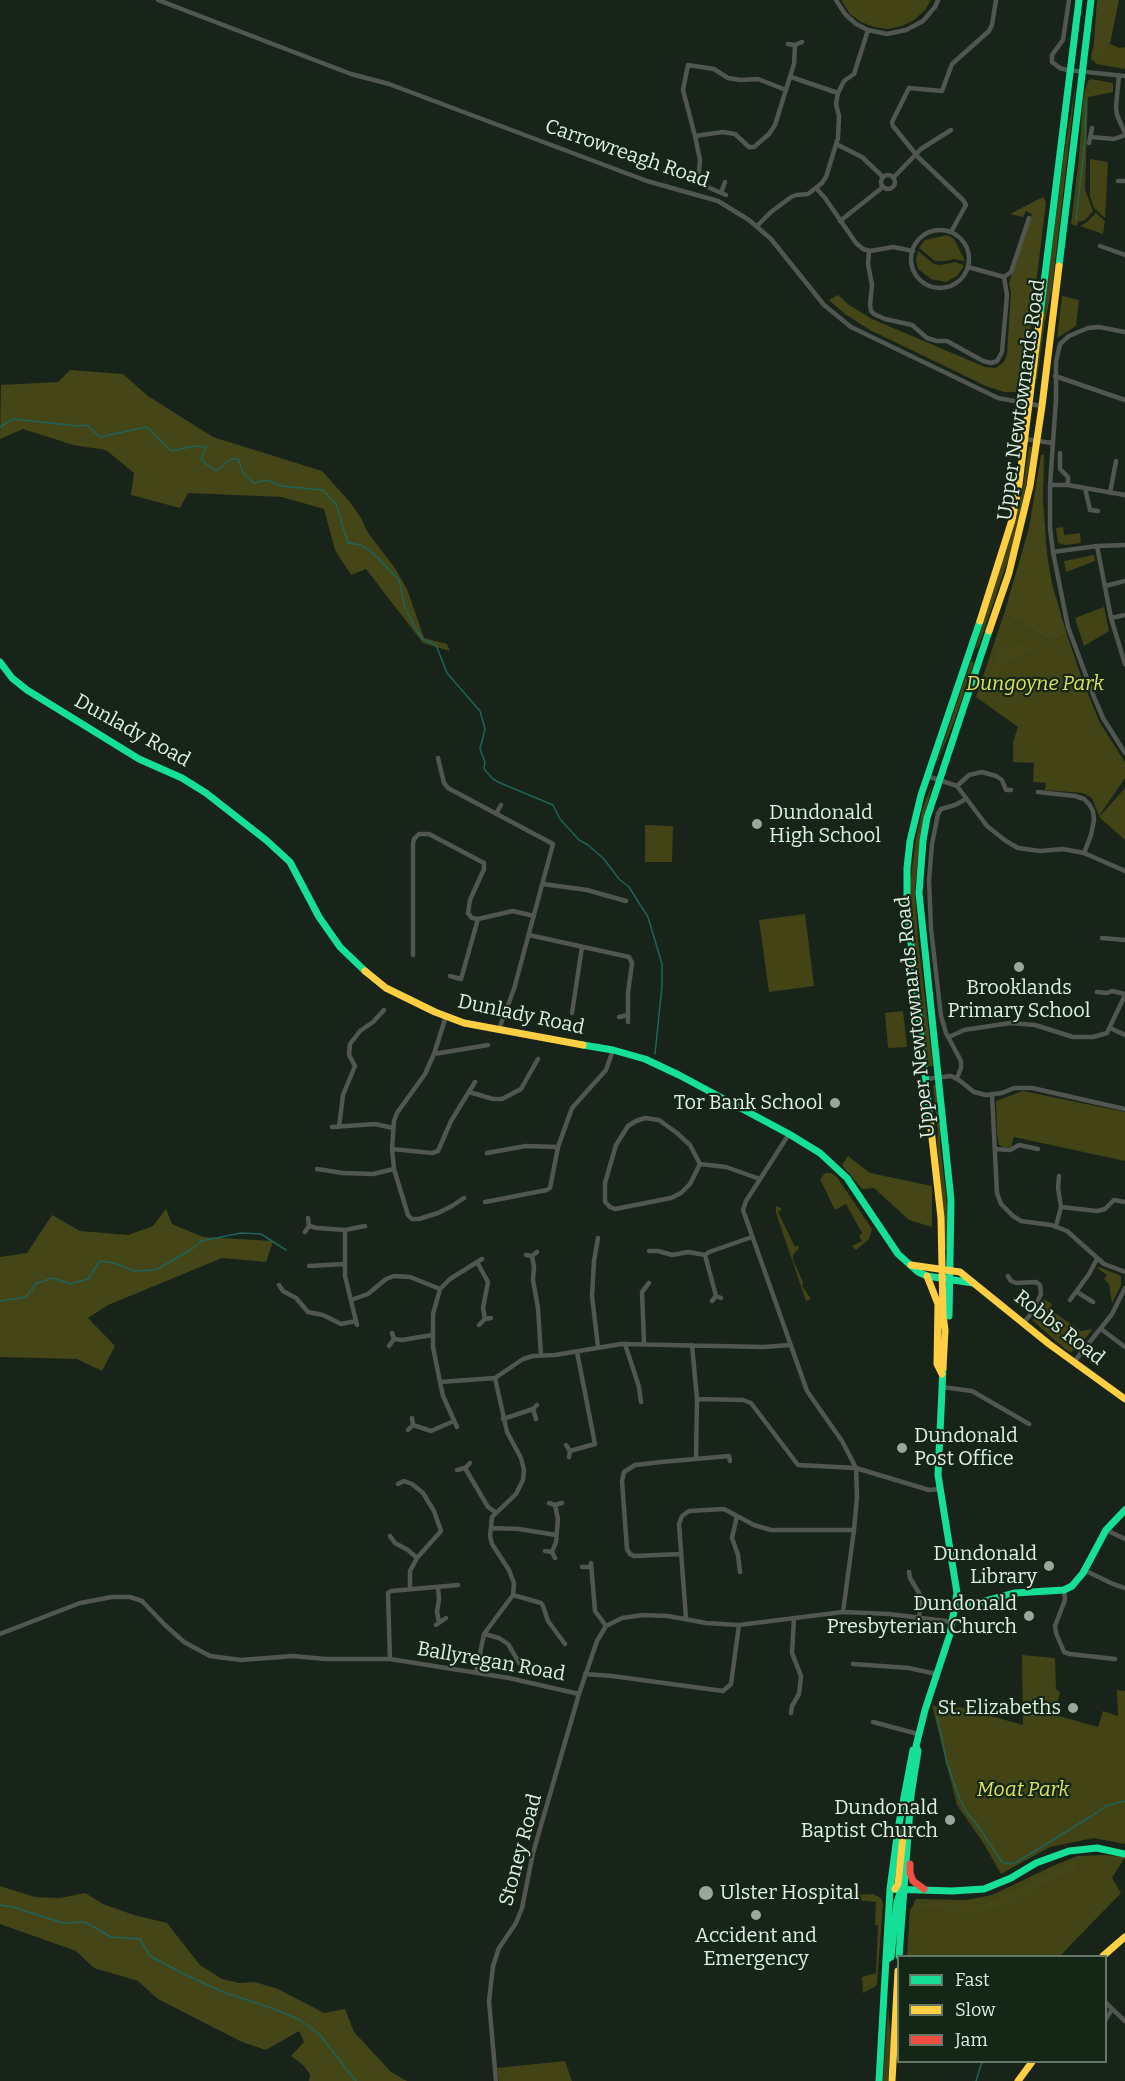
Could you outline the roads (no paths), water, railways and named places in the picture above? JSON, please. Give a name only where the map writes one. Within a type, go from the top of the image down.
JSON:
[{"type":"main road","name":"Upper Newtownards Road","points":[[947,1270],[911,950],[907,880],[910,841],[927,776],[998,569],[1012,519],[1031,404],[1078,0]]},
{"type":"main road","name":"Upper Newtownards Road","points":[[879,2081],[886,1960],[907,1839],[918,1751],[916,1746],[956,1609],[956,1579],[940,1489],[938,1449],[945,1330],[943,1315],[951,1200],[920,893],[923,841],[927,818],[939,779],[1009,573],[1030,486],[1042,406],[1091,0]]},
{"type":"main road","points":[[1031,404],[1037,393],[1046,333],[1053,317]]},
{"type":"main road","name":"Dunlady Road","points":[[0,662],[12,678],[27,690],[139,759],[182,778],[206,793],[266,840],[290,862],[330,935],[353,962],[386,988],[464,1023],[613,1050],[660,1066],[789,1134],[820,1153],[837,1168],[900,1256],[918,1272],[927,1276],[947,1278]]},
{"type":"main road","points":[[911,1264],[947,1270]]},
{"type":"main road","name":"Robbs Road","points":[[947,1270],[960,1272],[1125,1399]]},
{"type":"main road","points":[[927,1276],[938,1304],[937,1364],[942,1374]]},
{"type":"main road","name":"Robbs Road","points":[[947,1278],[973,1283]]},
{"type":"main road","points":[[956,1609],[1015,1593],[1064,1590],[1072,1586],[1084,1570],[1106,1530],[1125,1510]]},
{"type":"main road","name":"Upper Newtownards Road","points":[[899,1955],[898,1889],[907,1773],[912,1750],[916,1746]]},
{"type":"main road","points":[[886,1960],[891,1956],[893,1950],[903,1836],[908,1829]]},
{"type":"main road","points":[[907,1839],[911,1846],[911,1876],[917,1885],[925,1890]]},
{"type":"main road","points":[[898,1889],[952,1891],[984,1889],[1006,1881],[1054,1856],[1073,1850],[1097,1848],[1125,1854]]},
{"type":"main road","points":[[1104,1955],[1125,1936]]},
{"type":"main road","points":[[892,2081],[897,1989]]},
{"type":"main road","points":[[1018,2081],[1028,2063]]},
{"type":"street","name":"Carrowreagh Road","points":[[158,0],[351,74],[389,84],[647,181],[718,201],[756,226],[777,246],[824,305],[851,327],[998,398],[1042,406]]},
{"type":"street","points":[[836,0],[845,14],[856,24],[868,30],[887,34],[906,30],[923,21],[938,0]]},
{"type":"street","points":[[951,232],[966,205],[915,154],[892,126],[892,122],[909,88],[942,91],[952,64],[989,31],[996,0]]},
{"type":"street","points":[[1069,0],[1063,40],[1054,50],[1051,58],[1054,65],[1070,70],[1122,75],[1116,107],[1125,134],[1114,139],[1090,140],[1092,128]]},
{"type":"street","points":[[756,226],[791,197],[808,194],[826,177],[836,144],[839,117],[836,104],[838,93],[844,81],[854,74],[868,30]]},
{"type":"street","points":[[788,44],[795,45],[802,42]]},
{"type":"street","points":[[695,136],[723,132],[735,134],[749,147],[754,147],[769,134],[775,125],[791,77],[795,60],[795,45]]},
{"type":"street","points":[[725,182],[723,194],[698,183],[700,160],[683,90],[688,65],[714,69],[728,78],[758,78],[786,90]]},
{"type":"street","points":[[791,77],[838,93]]},
{"type":"street","points":[[893,178],[915,154],[951,130]]},
{"type":"street","points":[[836,144],[862,157],[883,177]]},
{"type":"street","points":[[882,187],[892,188],[895,182],[889,175],[883,177]]},
{"type":"street","points":[[882,187],[883,177]]},
{"type":"street","points":[[1118,182],[1125,181]]},
{"type":"street","points":[[840,221],[882,187]]},
{"type":"street","points":[[816,188],[855,243],[869,251],[893,247],[913,250]]},
{"type":"street","points":[[1004,278],[1011,272],[1029,218]]},
{"type":"street","points":[[937,230],[951,232],[958,236],[967,247],[968,267],[964,275],[950,286],[932,286],[918,276],[913,268],[913,250],[916,243],[928,232],[937,230]]},
{"type":"street","points":[[1100,246],[1125,255]]},
{"type":"street","points":[[869,251],[868,264],[872,285],[870,311],[885,319],[912,325],[927,338],[947,342],[991,363],[997,361],[1002,352],[1007,295],[1004,278]]},
{"type":"street","points":[[968,267],[1004,278]]},
{"type":"street","points":[[1125,332],[1099,327],[1088,328],[1069,336],[1059,344],[1055,376],[1056,399],[1050,485],[1050,528],[1061,598],[1078,658],[1103,718],[1125,752]]},
{"type":"street","points":[[1055,376],[1125,400]]},
{"type":"street","points":[[1025,439],[1052,443]]},
{"type":"street","points":[[1060,453],[1060,469],[1068,477],[1068,485]]},
{"type":"street","points":[[1110,493],[1116,461]]},
{"type":"street","points":[[1050,485],[1068,485],[1125,495]]},
{"type":"street","points":[[1085,488],[1090,510],[1098,511]]},
{"type":"street","points":[[1053,552],[1125,545]]},
{"type":"street","points":[[1097,546],[1111,618],[1122,647],[1125,664]]},
{"type":"street","points":[[1105,586],[1125,581]]},
{"type":"street","points":[[1111,618],[1125,615]]},
{"type":"street","points":[[449,759],[440,760],[446,787],[553,844],[514,989],[498,1030]]},
{"type":"street","points":[[957,786],[969,775],[982,772],[996,776],[1002,780],[1005,790],[1011,790]]},
{"type":"street","points":[[927,776],[957,786],[987,826],[1018,848],[1040,851],[1063,849],[1084,853],[1125,871]]},
{"type":"street","points":[[1038,792],[1075,796],[1084,799],[1089,804],[1094,820],[1084,853]]},
{"type":"street","points":[[957,1078],[962,1061],[941,1016],[931,929],[930,864],[938,814],[941,809],[966,799]]},
{"type":"street","points":[[496,814],[501,804]]},
{"type":"street","points":[[412,956],[408,948],[413,844],[419,834],[429,834],[484,863],[484,869],[467,910],[470,917],[478,919],[513,911],[534,916]]},
{"type":"street","points":[[543,884],[580,888],[626,901]]},
{"type":"street","points":[[620,900],[622,891]]},
{"type":"street","points":[[450,975],[461,979],[478,919]]},
{"type":"street","points":[[529,935],[623,955],[630,959],[632,963],[628,993],[628,1022]]},
{"type":"street","points":[[1102,938],[1125,940]]},
{"type":"street","points":[[564,1007],[572,1011],[582,947]]},
{"type":"street","points":[[949,1037],[964,1030],[1010,1023],[1035,1025],[1073,1037],[1093,1037],[1107,1033],[1125,994],[1112,991],[1097,992]]},
{"type":"street","points":[[339,1127],[343,1095],[355,1066],[348,1049],[360,1032],[382,1012],[375,1010]]},
{"type":"street","points":[[619,1017],[628,1015]]},
{"type":"street","points":[[446,1016],[425,1074],[398,1113],[393,1128],[392,1149],[394,1169],[408,1215],[412,1219],[438,1213],[464,1198]]},
{"type":"street","points":[[1110,1028],[1125,1035]]},
{"type":"street","points":[[434,1054],[488,1045]]},
{"type":"street","points":[[485,1202],[549,1189],[558,1147],[572,1108],[606,1070],[613,1050]]},
{"type":"street","points":[[469,1092],[493,1099],[502,1098],[521,1089],[538,1059]]},
{"type":"street","points":[[345,1065],[353,1069]]},
{"type":"street","points":[[926,1078],[957,1078],[974,1092],[992,1095],[1014,1088],[1032,1088],[1125,1109]]},
{"type":"street","points":[[392,1149],[436,1152],[451,1121],[475,1082]]},
{"type":"street","points":[[992,1095],[997,1193],[1006,1210],[1022,1221],[1056,1226],[1078,1239],[1104,1264],[1125,1272]]},
{"type":"street","points":[[650,1118],[663,1122],[690,1145],[700,1164],[690,1185],[671,1198],[615,1209],[605,1202],[604,1193],[612,1155],[625,1130],[636,1120],[650,1118]]},
{"type":"street","points":[[332,1127],[375,1124],[393,1128]]},
{"type":"street","points":[[789,1134],[759,1179],[743,1210],[807,1390],[842,1441],[856,1468],[857,1497],[843,1612]]},
{"type":"street","points":[[492,1143],[490,1152],[526,1146],[558,1147]]},
{"type":"street","points":[[994,1149],[1010,1150],[1019,1145],[1038,1149]]},
{"type":"street","points":[[700,1164],[742,1171],[759,1179]]},
{"type":"street","points":[[319,1179],[320,1170],[373,1174],[394,1169]]},
{"type":"street","points":[[1056,1226],[1061,1207],[1059,1176]]},
{"type":"street","points":[[491,1192],[492,1200]]},
{"type":"street","points":[[1061,1207],[1097,1211],[1105,1209],[1114,1200],[1125,1202]]},
{"type":"street","points":[[305,1232],[309,1226],[308,1218]]},
{"type":"street","points":[[309,1226],[345,1230],[365,1226]]},
{"type":"street","points":[[279,1285],[280,1293],[296,1298],[308,1312],[323,1315],[341,1324],[357,1323],[345,1276],[345,1230]]},
{"type":"street","points":[[649,1251],[672,1255],[688,1252],[705,1255],[752,1237]]},
{"type":"street","points":[[598,1238],[592,1296],[598,1347]]},
{"type":"street","points":[[526,1255],[535,1254],[532,1280],[538,1308],[541,1355]]},
{"type":"street","points":[[705,1255],[716,1298]]},
{"type":"street","points":[[1070,1300],[1097,1259]]},
{"type":"street","points":[[457,1427],[443,1396],[440,1382],[432,1335],[433,1314],[440,1288],[479,1261],[488,1282],[483,1308],[488,1319],[479,1325]]},
{"type":"street","points":[[309,1266],[344,1264]]},
{"type":"street","points":[[351,1300],[368,1294],[394,1275],[410,1277],[440,1288]]},
{"type":"street","points":[[1008,1276],[1016,1283],[1036,1282],[1040,1285],[1041,1294],[1032,1313],[1024,1322]]},
{"type":"street","points":[[644,1344],[642,1292],[649,1283]]},
{"type":"street","points":[[1074,1362],[1115,1309],[1125,1288]]},
{"type":"street","points":[[1077,1292],[1093,1302]]},
{"type":"street","points":[[1101,1329],[1125,1347]]},
{"type":"street","points":[[392,1333],[394,1339]]},
{"type":"street","points":[[394,1339],[402,1340],[432,1335]]},
{"type":"street","points":[[389,1346],[394,1339]]},
{"type":"street","points":[[440,1382],[495,1378],[524,1359],[625,1344],[764,1347],[790,1345]]},
{"type":"street","points":[[625,1344],[639,1387],[641,1402]]},
{"type":"street","points":[[692,1346],[697,1398],[696,1459]]},
{"type":"street","points":[[566,1445],[570,1454],[595,1444],[577,1352]]},
{"type":"street","points":[[476,1673],[484,1634],[513,1595],[514,1582],[492,1544],[492,1517],[516,1494],[523,1480],[524,1470],[521,1458],[507,1432],[495,1378]]},
{"type":"street","points":[[942,1387],[972,1392],[1029,1424]]},
{"type":"street","points":[[697,1398],[743,1400],[751,1403],[798,1465],[856,1468],[929,1490],[940,1489]]},
{"type":"street","points":[[503,1419],[535,1407],[536,1419]]},
{"type":"street","points":[[411,1418],[413,1425]]},
{"type":"street","points":[[413,1425],[431,1431],[454,1421]]},
{"type":"street","points":[[408,1430],[413,1425]]},
{"type":"street","points":[[681,1554],[634,1556],[630,1554],[627,1549],[622,1478],[626,1470],[635,1465],[729,1456],[730,1461]]},
{"type":"street","points":[[457,1470],[465,1468],[470,1462]]},
{"type":"street","points":[[465,1468],[488,1507],[495,1512]]},
{"type":"street","points":[[406,1473],[401,1483],[412,1484],[423,1492],[435,1510],[441,1531],[417,1557],[410,1571],[411,1589]]},
{"type":"street","points":[[549,1503],[555,1505],[562,1503]]},
{"type":"street","points":[[555,1505],[558,1519],[552,1552],[555,1558]]},
{"type":"street","points":[[686,1619],[680,1524],[680,1519],[685,1513],[693,1510],[720,1509],[754,1525],[771,1530],[854,1530]]},
{"type":"street","points":[[736,1516],[732,1538],[738,1555],[740,1572]]},
{"type":"street","points":[[491,1528],[519,1529],[556,1535]]},
{"type":"street","points":[[1106,1530],[1125,1539]]},
{"type":"street","points":[[390,1536],[394,1543],[417,1557]]},
{"type":"street","points":[[389,1549],[394,1543]]},
{"type":"street","points":[[545,1551],[552,1552]]},
{"type":"street","points":[[582,1567],[591,1565],[595,1611],[606,1626],[622,1618],[633,1616],[655,1615],[706,1623],[739,1625],[843,1612],[953,1622]]},
{"type":"street","points":[[1084,1570],[1125,1588]]},
{"type":"street","points":[[909,1572],[919,1593],[919,1618]]},
{"type":"street","points":[[390,1659],[387,1597],[391,1591],[458,1585]]},
{"type":"street","points":[[438,1587],[440,1599],[437,1624],[446,1618]]},
{"type":"street","points":[[1064,1590],[1065,1600],[1055,1626],[1064,1652],[1115,1659]]},
{"type":"street","points":[[513,1595],[541,1603],[548,1621],[565,1644]]},
{"type":"street","name":"Ballyregan Road","points":[[0,1634],[80,1603],[112,1597],[130,1597],[142,1601],[184,1642],[210,1656],[231,1660],[293,1656],[325,1659],[390,1659],[509,1678],[579,1694],[597,1641],[606,1626]]},
{"type":"street","points":[[791,1713],[799,1694],[801,1676],[792,1653],[794,1618]]},
{"type":"street","points":[[585,1674],[723,1691],[731,1684],[739,1625]]},
{"type":"street","points":[[561,1638],[567,1633]]},
{"type":"street","points":[[484,1634],[499,1638],[508,1644],[518,1666],[526,1666]]},
{"type":"street","points":[[853,1664],[909,1668],[937,1674]]},
{"type":"street","name":"Stoney Road","points":[[496,2081],[489,2001],[493,1966],[499,1948],[516,1923],[522,1908],[533,1853],[579,1694]]},
{"type":"street","points":[[872,1721],[918,1734]]},
{"type":"street","points":[[1107,2004],[1125,2021]]},
{"type":"street","points":[[1107,2017],[1112,2009]]},
{"type":"waterway","points":[[1076,220],[1085,141],[1086,101]]},
{"type":"waterway","points":[[0,427],[13,419],[87,425],[100,437],[147,427],[171,451],[195,446],[206,447],[201,460],[216,471],[231,459],[238,459],[243,473],[254,483],[267,480],[282,486],[323,490],[336,504],[348,543],[361,545],[373,553],[399,580],[405,608],[417,631],[423,639],[436,645],[447,673],[480,711],[485,729],[480,749],[485,762],[484,769],[498,782],[553,805],[560,819],[579,840],[604,859],[619,879],[629,887],[648,917],[662,964],[655,1054]]},
{"type":"waterway","points":[[0,1301],[26,1297],[37,1283],[53,1278],[70,1284],[88,1279],[100,1261],[114,1263],[134,1271],[156,1270],[192,1249],[201,1241],[241,1233],[261,1234],[286,1250]]},
{"type":"waterway","points":[[937,1717],[947,1764],[960,1799],[967,1813],[1002,1862],[1011,1864],[1017,1862],[1106,1806],[1125,1801]]},
{"type":"waterway","points":[[0,1905],[63,1923],[85,1922],[111,1937],[140,1939],[150,1956],[184,1974],[223,1992],[300,2020],[319,2034],[356,2081]]},
{"type":"waterway","points":[[976,2081],[982,2063]]},
{"type":"place","name":"Dundonald High School","points":[[757,824]]},
{"type":"place","name":"Brooklands Primary School","points":[[1019,967]]},
{"type":"place","name":"Tor Bank School","points":[[835,1103]]},
{"type":"place","name":"Dundonald Post Office","points":[[902,1448]]},
{"type":"place","name":"Dundonald Library","points":[[1049,1566]]},
{"type":"place","name":"Dundonald Presbyterian Church","points":[[1029,1616]]},
{"type":"place","name":"St. Elizabeths","points":[[1073,1708]]},
{"type":"place","name":"Dundonald Baptist Church","points":[[950,1820]]},
{"type":"place","name":"Ulster Hospital","points":[[706,1893]]},
{"type":"place","name":"Accident and Emergency","points":[[756,1915]]},
{"type":"park label","name":"Dungoyne Park","points":[[1035,684]]},
{"type":"park label","name":"Moat Park","points":[[1023,1790]]}]
